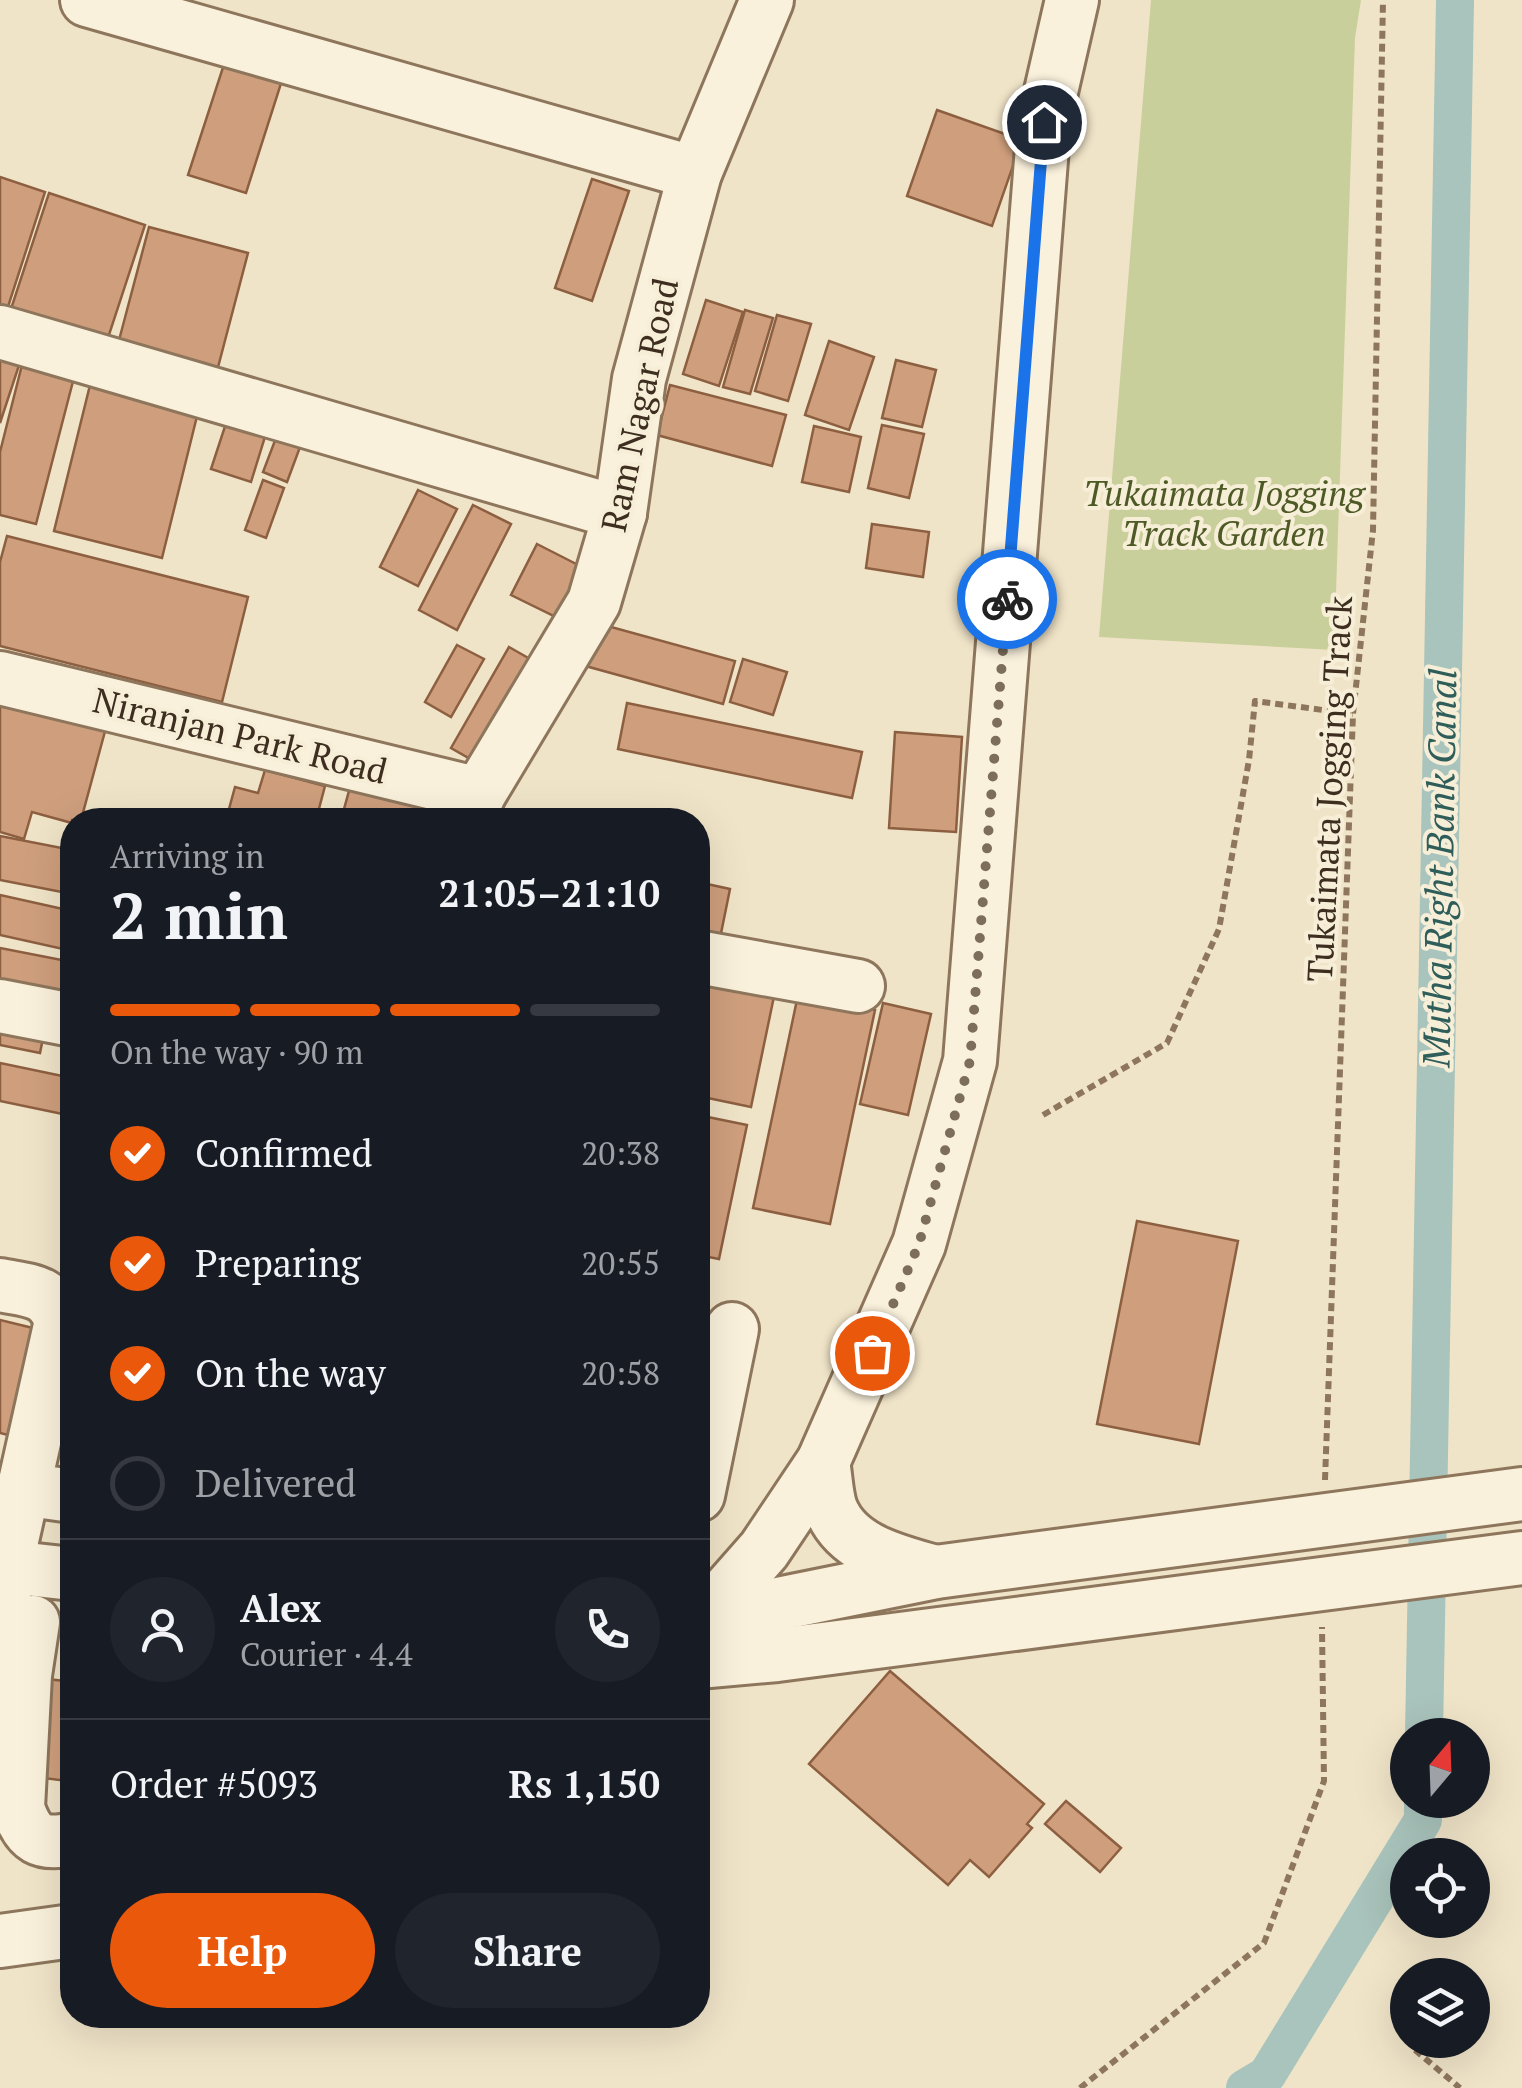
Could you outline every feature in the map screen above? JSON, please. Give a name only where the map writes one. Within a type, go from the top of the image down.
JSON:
[{"type":"street","points":[[86,0],[695,173]]},
{"type":"street","name":"Ram Nagar Road","points":[[474,807],[594,602],[620,513],[638,379],[695,173],[768,0]]},
{"type":"street","points":[[710,1616],[764,1550],[823,1462],[919,1244],[970,1061],[1044,122],[1072,0]]},
{"type":"street","points":[[0,332],[620,513]]},
{"type":"street","name":"Niranjan Park Road","points":[[0,678],[474,807]]},
{"type":"street","points":[[710,960],[858,986]]},
{"type":"street","points":[[0,1006],[60,1018]]},
{"type":"street","points":[[0,1285],[39,1292],[54,1303],[60,1318]]},
{"type":"street","points":[[60,1324],[22,1489],[29,1569],[18,1808],[24,1824],[36,1838],[60,1841]]},
{"type":"street","points":[[710,1437],[732,1329]]},
{"type":"street","points":[[823,1462],[831,1508],[848,1534],[893,1560],[936,1572]]},
{"type":"street","points":[[22,1489],[60,1494]]},
{"type":"street","points":[[710,1625],[763,1607],[936,1572],[1522,1494]]},
{"type":"street","points":[[710,1632],[777,1655],[1522,1558]]},
{"type":"street","points":[[0,1663],[29,1569]]},
{"type":"street","points":[[0,1941],[60,1933]]},
{"type":"path","name":"Tukaimata Jogging Track","points":[[1336,1520],[1353,714],[1373,530],[1383,0]]},
{"type":"path","points":[[1043,1116],[1167,1044],[1220,929],[1255,702],[1353,714]]},
{"type":"path","points":[[1080,2088],[1264,1943],[1324,1781],[1334,1584]]},
{"type":"path","points":[[1424,2058],[1460,2088]]},
{"type":"green space","name":"Tukaimata Jogging Track Garden","points":[[1151,0],[1361,0],[1355,38],[1334,650],[1099,637]]},
{"type":"building","points":[[227,55],[284,74],[246,193],[188,175]]},
{"type":"building","points":[[937,110],[1022,140],[992,226],[907,196]]},
{"type":"building","points":[[0,177],[45,192],[5,316],[0,314]]},
{"type":"building","points":[[592,179],[629,191],[592,301],[555,288]]},
{"type":"building","points":[[49,193],[145,225],[106,344],[10,312]]},
{"type":"building","points":[[149,227],[248,253],[217,371],[118,344]]},
{"type":"building","points":[[706,300],[743,312],[719,386],[683,374]]},
{"type":"building","points":[[745,310],[773,318],[750,394],[723,387]]},
{"type":"building","points":[[777,315],[811,324],[788,401],[755,391]]},
{"type":"building","points":[[829,341],[874,357],[849,430],[805,415]]},
{"type":"building","points":[[0,342],[24,350],[0,423]]},
{"type":"building","points":[[26,349],[78,362],[36,524],[0,515],[0,452]]},
{"type":"building","points":[[896,360],[936,370],[922,427],[882,418]]},
{"type":"building","points":[[91,381],[199,408],[162,558],[54,531]]},
{"type":"building","points":[[670,385],[786,415],[772,466],[657,435]]},
{"type":"building","points":[[229,414],[268,427],[251,482],[211,469]]},
{"type":"building","points":[[882,425],[924,434],[909,498],[868,488]]},
{"type":"building","points":[[814,426],[861,437],[849,492],[802,482]]},
{"type":"building","points":[[279,430],[303,439],[287,482],[263,472]]},
{"type":"building","points":[[263,480],[284,488],[266,538],[245,530]]},
{"type":"building","points":[[418,490],[457,509],[418,586],[380,567]]},
{"type":"building","points":[[473,505],[511,524],[457,630],[419,610]]},
{"type":"building","points":[[872,524],[929,532],[923,577],[866,568]]},
{"type":"building","points":[[7,536],[248,597],[222,702],[0,646],[0,562]]},
{"type":"building","points":[[537,544],[584,568],[558,618],[511,595]]},
{"type":"building","points":[[593,622],[735,661],[723,704],[582,665]]},
{"type":"building","points":[[457,645],[484,659],[451,717],[425,702]]},
{"type":"building","points":[[509,647],[544,667],[486,768],[451,748]]},
{"type":"building","points":[[743,659],[787,672],[773,715],[730,702]]},
{"type":"building","points":[[0,696],[107,724],[84,808],[60,808],[60,820],[32,812],[24,839],[0,832]]},
{"type":"building","points":[[627,703],[862,752],[852,798],[618,749]]},
{"type":"building","points":[[895,732],[962,737],[956,832],[889,828]]},
{"type":"building","points":[[355,769],[439,791],[434,808],[344,808]]},
{"type":"building","points":[[265,770],[325,786],[319,808],[229,808],[235,787],[258,793]]},
{"type":"building","points":[[0,836],[60,848],[60,892],[0,880]]},
{"type":"building","points":[[710,885],[730,889],[717,953],[710,952]]},
{"type":"building","points":[[0,895],[60,908],[60,948],[0,935]]},
{"type":"building","points":[[0,948],[60,960],[60,1002],[0,991]]},
{"type":"building","points":[[710,968],[777,982],[751,1107],[710,1098]]},
{"type":"building","points":[[798,995],[875,1010],[830,1224],[753,1208]]},
{"type":"building","points":[[883,1003],[931,1014],[908,1115],[860,1104]]},
{"type":"building","points":[[0,1008],[47,1018],[40,1053],[0,1045]]},
{"type":"building","points":[[0,1063],[60,1076],[60,1114],[0,1101]]},
{"type":"building","points":[[710,1117],[747,1125],[719,1259],[710,1257]]},
{"type":"building","points":[[1137,1221],[1238,1241],[1199,1444],[1097,1424]]},
{"type":"building","points":[[0,1320],[41,1330],[16,1437],[0,1433]]},
{"type":"building","points":[[890,1671],[1044,1804],[1027,1824],[1032,1828],[989,1877],[970,1860],[948,1885],[809,1764]]},
{"type":"building","points":[[47,1679],[60,1680],[60,1780],[35,1777]]},
{"type":"building","points":[[1066,1801],[1121,1848],[1100,1872],[1045,1824]]},
{"type":"waterway","name":"Mutha Right Bank Canal","points":[[1424,1718],[1455,0]]},
{"type":"waterway","name":"Mutha Right Bank Canal","points":[[1245,2088],[1267,2075],[1423,1818]]},
{"type":"way so far","points":[[872,1353],[919,1244],[970,1061],[1007,599]]},
{"type":"route","points":[[1007,599],[1044,122]]}]
